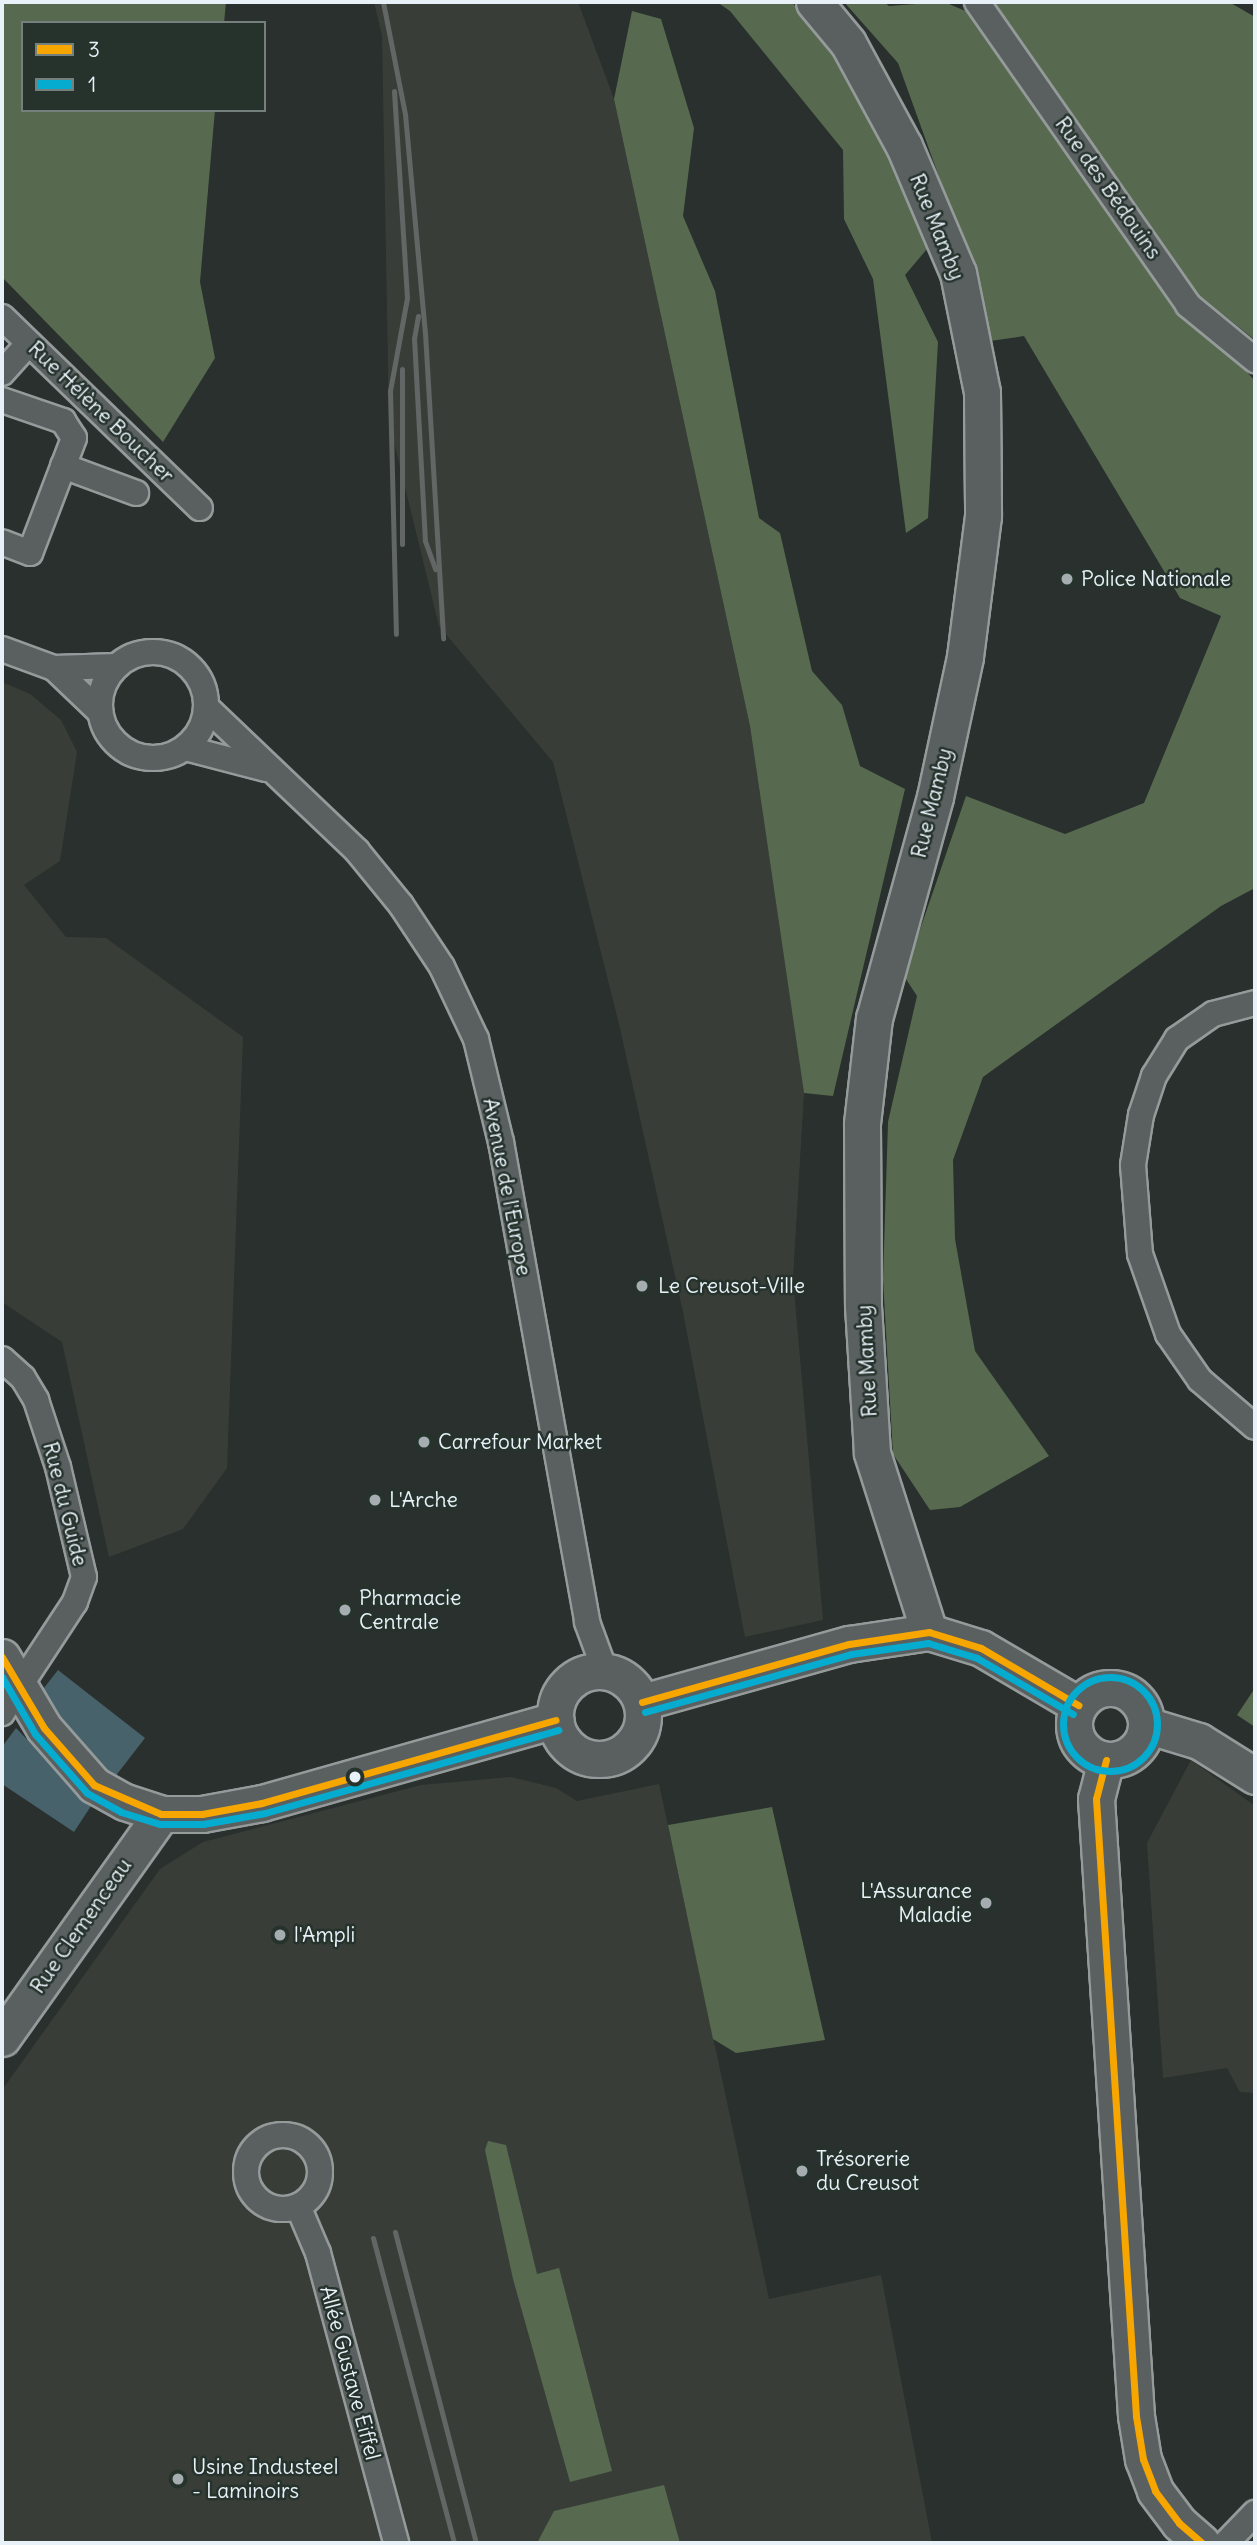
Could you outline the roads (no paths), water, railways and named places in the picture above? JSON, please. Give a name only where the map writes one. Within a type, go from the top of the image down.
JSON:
[{"type":"main road","name":"Rue Mamby","points":[[814,2],[848,43],[904,146],[958,273],[982,392],[983,516],[965,657],[936,797],[874,1018],[862,1111],[863,1306],[872,1452],[929,1632]]},
{"type":"main road","points":[[653,1699],[849,1644],[929,1632],[981,1648],[1078,1706]]},
{"type":"main road","points":[[2,1657],[11,1700],[44,1728],[94,1785],[125,1802],[161,1814],[202,1814],[262,1803],[555,1720]]},
{"type":"main road","points":[[591,1671],[605,1671],[628,1681],[653,1699],[642,1729],[626,1751],[614,1757],[601,1759],[576,1752],[566,1744],[555,1720],[555,1707],[568,1684],[591,1671]]},
{"type":"main road","points":[[1120,1689],[1139,1702],[1146,1725],[1144,1736],[1129,1755],[1106,1760],[1094,1757],[1077,1740],[1074,1717],[1078,1706],[1096,1690],[1120,1689]]},
{"type":"main road","points":[[1146,1725],[1199,1741],[1255,1776]]},
{"type":"main road","points":[[1106,1760],[1096,1799],[1136,2416],[1143,2459],[1155,2491],[1179,2523],[1202,2543]]},
{"type":"main road","name":"Rue Clemenceau","points":[[2,2038],[161,1814]]},
{"type":"street","name":"Rue des Bédouins","points":[[977,2],[1188,304],[1255,360]]},
{"type":"street","name":"Rue Hélène Boucher","points":[[2,317],[200,508]]},
{"type":"street","points":[[2,373],[29,342]]},
{"type":"street","points":[[2,400],[63,421],[74,439],[30,553],[2,542]]},
{"type":"street","points":[[64,466],[136,493]]},
{"type":"street","points":[[2,649],[54,667],[117,666],[143,653],[176,657],[199,678],[206,707],[204,723],[185,748],[165,757],[134,755],[110,737],[100,712],[54,667]]},
{"type":"street","points":[[100,712],[103,687],[117,666]]},
{"type":"street","name":"Avenue de l'Europe","points":[[206,707],[268,770],[357,851],[401,905],[442,967],[476,1039],[502,1142],[587,1622],[605,1671]]},
{"type":"street","name":"Avenue de l'Europe","points":[[185,748],[268,770]]},
{"type":"street","points":[[1255,1003],[1213,1014],[1177,1039],[1154,1076],[1141,1115],[1133,1165],[1140,1254],[1168,1334],[1200,1380],[1255,1427]]},
{"type":"street","name":"Rue du Guide","points":[[2,1359],[23,1378],[36,1400],[58,1467],[83,1577],[75,1602],[11,1700]]},
{"type":"street","name":"Allée Gustave Eiffel","points":[[298,2206],[318,2253],[396,2543]]},
{"type":"street","points":[[1226,2543],[1255,2513]]},
{"type":"water","points":[[58,1670],[145,1738],[111,1782],[91,1767],[40,1693]]},
{"type":"water","points":[[16,1728],[91,1806],[74,1832],[2,1784],[2,1747]]},
{"type":"railway","points":[[383,2],[405,114],[425,333],[443,638]]},
{"type":"railway","points":[[394,91],[407,298],[390,391],[396,634]]},
{"type":"railway","points":[[418,316],[414,338],[425,541],[435,569]]},
{"type":"railway","points":[[402,369],[402,544]]},
{"type":"railway","points":[[395,2232],[476,2543]]},
{"type":"railway","points":[[373,2238],[454,2543]]},
{"type":"place","name":"Police Nationale","points":[[1067,579]]},
{"type":"place","name":"Le Creusot-Ville","points":[[642,1286]]},
{"type":"place","name":"Carrefour Market","points":[[424,1442]]},
{"type":"place","name":"L'Arche","points":[[375,1500]]},
{"type":"place","name":"Pharmacie Centrale","points":[[345,1610]]},
{"type":"place","name":"L'Assurance Maladie","points":[[986,1903]]},
{"type":"place","name":"l'Ampli","points":[[280,1935]]},
{"type":"place","name":"Trésorerie du Creusot","points":[[802,2171]]},
{"type":"place","name":"Usine Industeel - Laminoirs","points":[[178,2479]]}]
